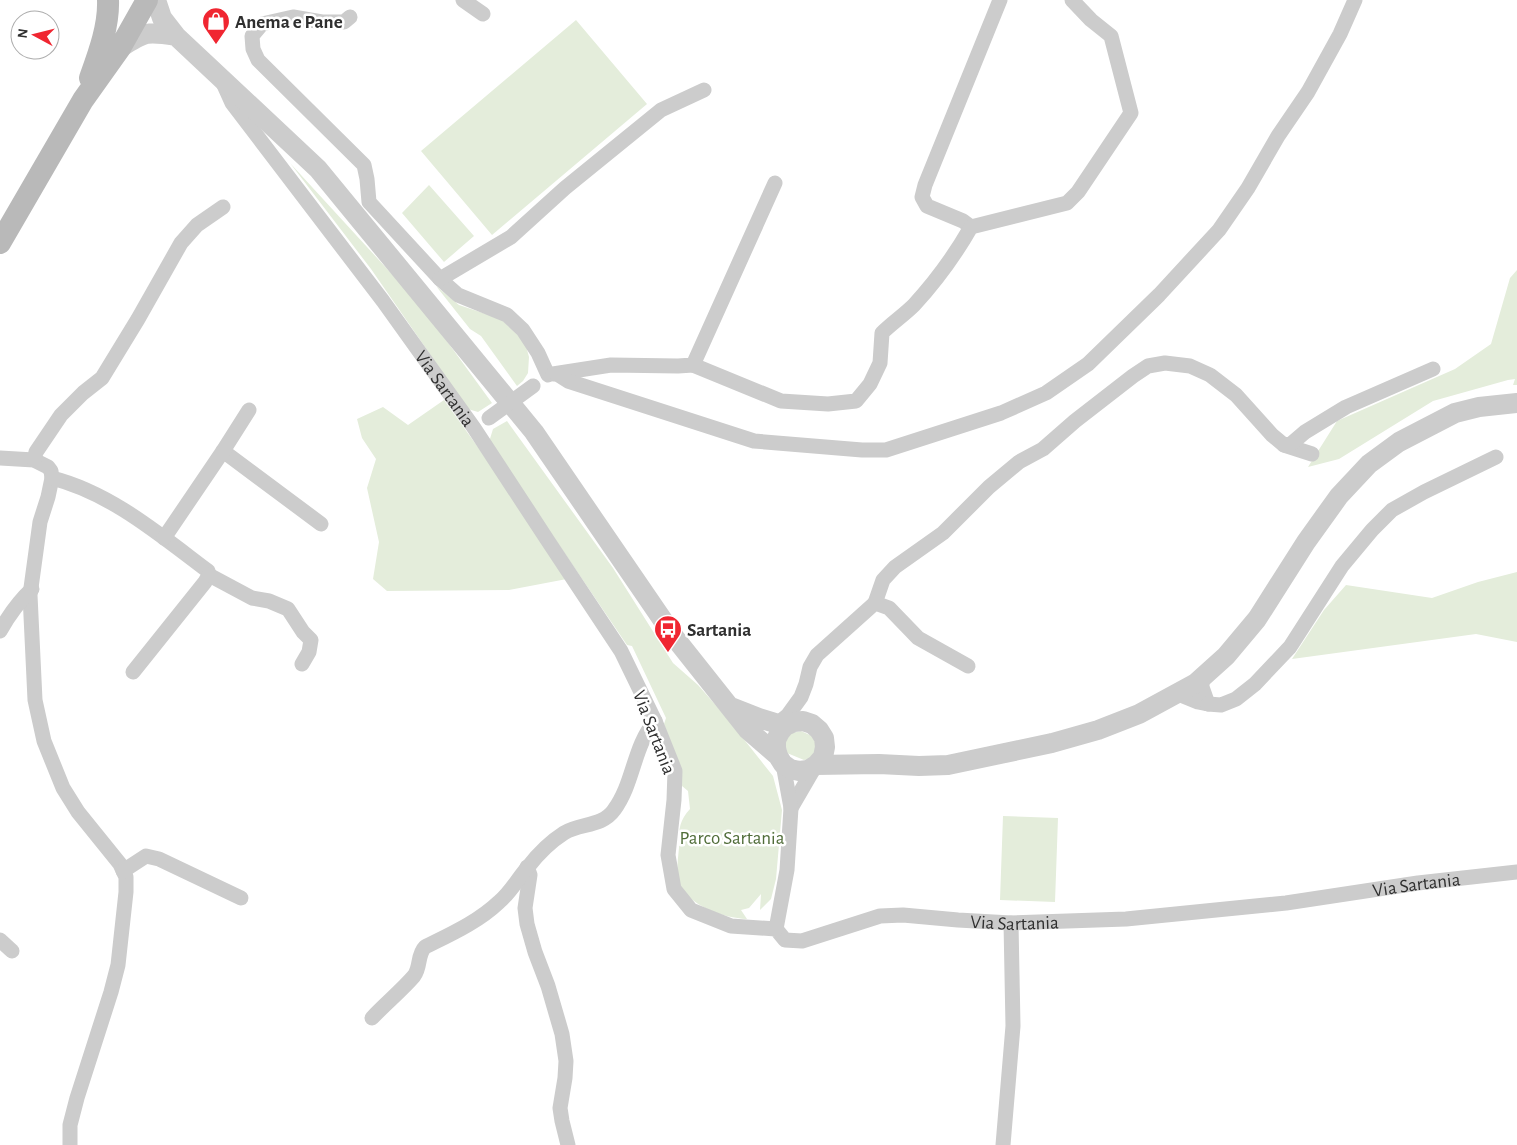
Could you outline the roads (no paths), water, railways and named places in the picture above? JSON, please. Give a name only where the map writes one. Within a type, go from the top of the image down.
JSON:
[{"type":"main road","points":[[83,100],[101,47],[108,0]]},
{"type":"main road","points":[[0,243],[83,100],[120,48],[147,0]]},
{"type":"street","name":"Via Sartania","points":[[156,0],[162,18],[176,36],[220,77],[232,103],[383,301],[474,428],[621,651],[675,771],[668,856],[674,889],[691,910],[731,926],[776,929],[785,940],[802,941],[880,916],[903,915],[1011,923],[1126,920],[1282,903],[1418,883],[1517,872]]},
{"type":"street","points":[[463,0],[483,14]]},
{"type":"street","points":[[971,227],[963,221],[927,206],[922,197],[925,185],[1000,0]]},
{"type":"street","points":[[474,428],[532,386],[553,374],[611,366],[678,366],[694,364],[781,401],[828,404],[856,401],[870,384],[880,363],[882,333],[913,305],[937,278],[955,254],[971,227],[1067,203],[1078,192],[1131,113],[1111,36],[1090,20],[1072,0]]},
{"type":"street","points":[[350,17],[344,22],[322,22],[294,17],[262,24],[252,36],[253,49],[258,60],[364,165],[369,202],[440,280],[458,295],[507,314],[523,330],[553,374],[568,382],[754,441],[862,450],[886,450],[1001,413],[1046,393],[1088,364],[1159,295],[1220,230],[1248,188],[1278,136],[1308,92],[1340,34],[1355,0]]},
{"type":"street","points":[[120,48],[139,35],[154,32],[176,36]]},
{"type":"street","points":[[220,77],[318,168],[534,432],[675,638],[748,730],[790,769],[808,770],[816,765],[948,765],[1052,743],[1098,730],[1139,714],[1196,683],[1226,656],[1257,619],[1306,542],[1339,496],[1369,464],[1399,442],[1455,413],[1479,407],[1517,403]]},
{"type":"street","points":[[440,280],[511,237],[565,188],[661,110],[704,90]]},
{"type":"street","points":[[694,364],[775,183]]},
{"type":"street","points":[[34,460],[36,452],[61,415],[83,393],[102,378],[182,243],[197,225],[223,207]]},
{"type":"street","points":[[776,929],[787,870],[791,808],[776,748],[776,740],[781,725],[796,706],[806,684],[810,667],[817,655],[875,603],[883,580],[896,568],[943,532],[989,487],[1019,462],[1043,449],[1074,421],[1148,366],[1165,363],[1190,366],[1210,375],[1236,395],[1272,435],[1284,445],[1312,454]]},
{"type":"street","points":[[1284,445],[1291,444],[1304,432],[1346,407],[1433,369]]},
{"type":"street","points":[[164,538],[249,410]]},
{"type":"street","points":[[223,451],[321,524]]},
{"type":"street","points":[[1176,693],[1208,704],[1221,705],[1236,699],[1255,684],[1290,647],[1342,566],[1372,530],[1392,510],[1447,480],[1496,457]]},
{"type":"street","points":[[0,458],[34,460],[48,467],[51,471],[52,478],[40,522],[30,595],[35,700],[44,740],[63,788],[78,812],[120,864],[126,878],[118,965],[77,1098],[70,1125],[70,1145]]},
{"type":"street","points":[[52,478],[72,483],[106,499],[164,538],[208,571],[209,575],[252,598],[269,601],[288,608],[303,632],[311,640],[309,652],[302,664]]},
{"type":"street","points":[[133,672],[209,575]]},
{"type":"street","points":[[0,631],[19,600],[32,589]]},
{"type":"street","points":[[875,603],[889,608],[918,638],[968,666]]},
{"type":"street","points":[[1202,677],[1202,687],[1208,704]]},
{"type":"street","points":[[806,684],[807,708],[812,724]]},
{"type":"street","points":[[729,706],[781,725],[803,721],[812,724],[824,738],[823,757],[816,765],[791,808]]},
{"type":"street","points":[[372,1018],[414,976],[420,965],[422,951],[425,947],[481,918],[514,886],[527,867],[547,846],[566,832],[599,823],[614,812],[626,791],[646,731],[654,721]]},
{"type":"street","points":[[825,747],[878,764]]},
{"type":"street","points":[[123,871],[146,856],[159,859],[242,898]]},
{"type":"street","points":[[527,867],[530,876],[525,908],[527,924],[560,1026],[566,1061],[560,1108],[568,1145]]},
{"type":"street","points":[[1002,1145],[1013,1026],[1011,923]]},
{"type":"street","points":[[0,940],[12,951]]},
{"type":"place","name":"Anema e Pane","points":[[216,45]]},
{"type":"place","name":"Sartania","points":[[668,653]]},
{"type":"park label","name":"Parco Sartania","points":[[732,837]]}]
